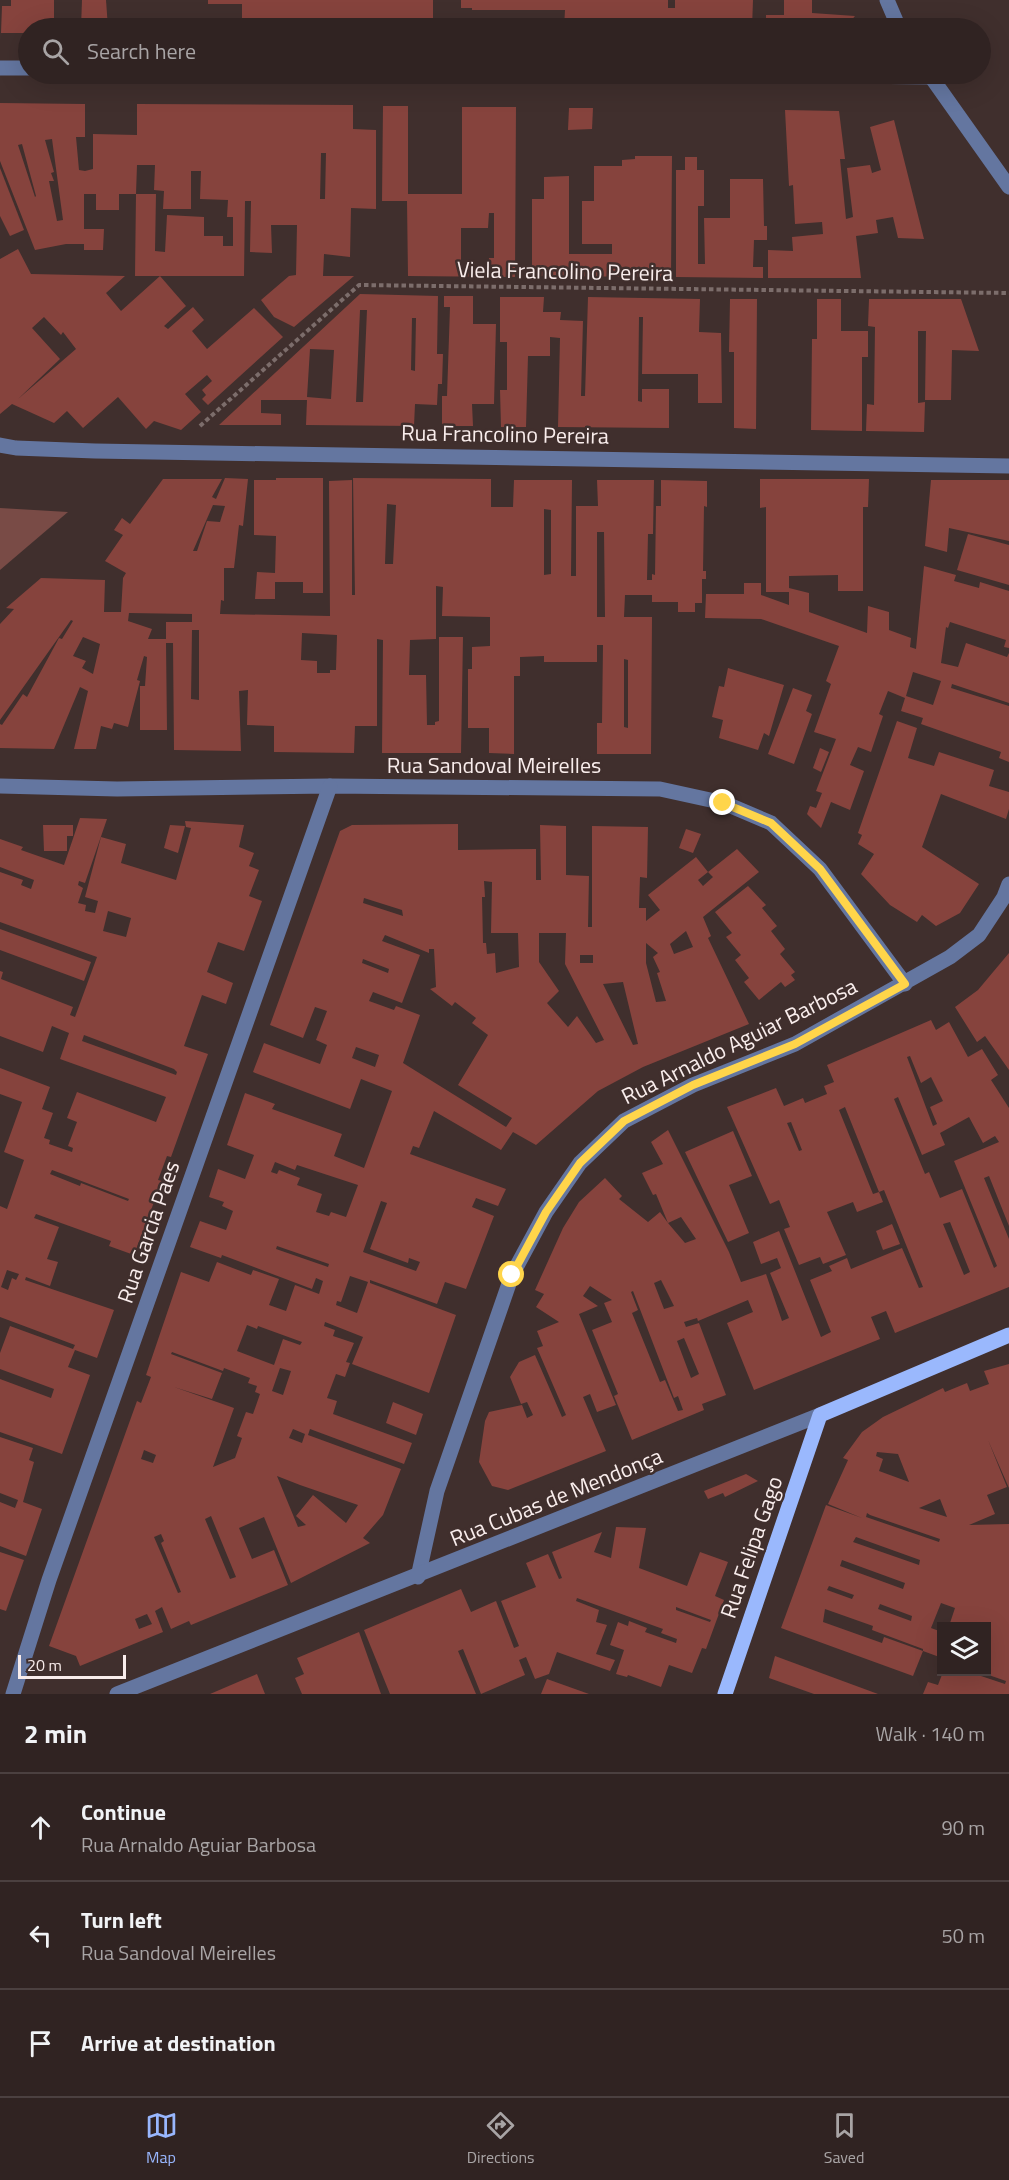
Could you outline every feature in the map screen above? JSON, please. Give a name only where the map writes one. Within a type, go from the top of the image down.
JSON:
[{"type":"main road","name":"Rua Cubas de Mendonça","points":[[820,1415],[1009,1335]]},
{"type":"main road","name":"Rua Felipa Gago","points":[[724,1694],[820,1415]]},
{"type":"street","points":[[886,0],[894,18]]},
{"type":"street","points":[[0,68],[18,68]]},
{"type":"street","points":[[936,84],[1009,187]]},
{"type":"street","name":"Rua Francolino Pereira","points":[[0,444],[16,448],[95,451],[1009,466]]},
{"type":"street","name":"Rua Sandoval Meirelles","points":[[0,786],[117,789],[330,786],[660,789],[723,803],[771,823],[820,869],[905,984]]},
{"type":"street","name":"Rua Garcia Paes","points":[[13,1694],[49,1580],[330,786]]},
{"type":"street","name":"Rua Arnaldo Aguiar Barbosa","points":[[418,1576],[436,1491],[512,1275],[546,1212],[580,1163],[624,1121],[693,1085],[795,1044],[950,957],[979,935],[1004,897],[1009,884]]},
{"type":"street","name":"Rua Cubas de Mendonça","points":[[117,1694],[820,1415]]},
{"type":"path","name":"Viela Francolino Pereira","points":[[194,451],[201,423],[359,285],[1009,293]]},
{"type":"shaded area","points":[[0,508],[68,512],[0,570]]},
{"type":"building","points":[[11,0],[54,0],[54,18],[18,18],[18,33],[1,33],[2,6],[11,6]]},
{"type":"building","points":[[82,0],[106,0],[107,18],[81,18]]},
{"type":"building","points":[[208,0],[433,0],[433,18],[242,18],[242,4],[208,4]]},
{"type":"building","points":[[461,0],[668,0],[668,8],[675,8],[675,0],[753,0],[752,18],[565,18],[565,10],[461,8]]},
{"type":"building","points":[[784,0],[812,0],[812,13],[855,16],[853,18],[766,18],[766,15],[784,15]]},
{"type":"building","points":[[0,103],[85,104],[85,137],[76,137],[79,170],[85,171],[93,169],[93,134],[137,135],[137,104],[353,105],[353,129],[376,130],[376,209],[351,208],[350,257],[324,254],[323,276],[354,276],[294,327],[274,317],[261,300],[289,276],[296,275],[297,225],[271,225],[272,253],[250,252],[251,201],[245,201],[244,276],[135,276],[136,194],[119,194],[119,210],[96,210],[96,194],[84,194],[84,229],[104,229],[103,250],[84,250],[84,244],[66,244],[35,250],[0,161]],"holes":[[[52,139],[63,220],[57,221],[49,181],[54,181],[51,173],[54,172],[45,140]],[[22,144],[36,196],[35,197],[18,145]],[[321,153],[326,153],[325,199],[320,199]],[[137,165],[155,165],[154,190],[164,191],[163,209],[191,209],[191,171],[201,171],[200,199],[228,200],[227,217],[233,217],[233,246],[223,246],[223,236],[204,236],[204,217],[167,215],[165,252],[155,251],[156,194],[136,194]]]},
{"type":"building","points":[[383,106],[408,106],[408,194],[462,194],[462,107],[516,107],[515,277],[408,276],[407,201],[382,201]],"holes":[[[489,213],[494,213],[494,258],[489,258],[488,268],[461,268],[461,228],[488,228]]]},
{"type":"building","points":[[569,108],[593,108],[592,129],[568,130]]},
{"type":"building","points":[[785,110],[839,111],[845,159],[840,159],[846,219],[853,217],[847,168],[870,165],[872,173],[881,170],[870,127],[894,120],[924,239],[898,238],[893,217],[876,220],[878,233],[856,236],[861,278],[768,278],[768,250],[793,251],[792,237],[823,234],[822,222],[795,224],[793,185],[789,186]]},
{"type":"building","points":[[635,156],[672,156],[671,277],[532,276],[532,199],[544,199],[544,177],[569,176],[569,254],[612,254],[612,244],[582,244],[582,201],[594,201],[594,166],[622,166],[622,160],[635,159]]},
{"type":"building","points":[[685,157],[697,157],[697,170],[704,170],[704,206],[698,206],[698,264],[705,264],[704,218],[730,218],[730,179],[763,179],[764,226],[767,226],[767,240],[754,240],[753,267],[763,267],[763,278],[676,277],[676,170],[685,170]]},
{"type":"building","points":[[0,168],[24,230],[10,236],[0,216]]},
{"type":"building","points":[[18,249],[31,274],[125,276],[106,293],[121,311],[160,276],[186,306],[164,326],[168,329],[193,307],[204,320],[192,331],[207,349],[254,308],[283,337],[208,405],[202,399],[206,395],[202,390],[212,381],[207,375],[185,394],[201,412],[181,430],[154,421],[146,429],[118,397],[83,428],[67,411],[54,423],[12,404],[0,414],[0,259]],"holes":[[[44,317],[61,335],[63,332],[76,349],[18,399],[60,359],[32,328]]]},
{"type":"building","points":[[360,294],[438,296],[437,354],[443,354],[442,384],[438,384],[437,405],[415,404],[414,426],[306,425],[307,400],[261,400],[261,413],[281,414],[281,425],[219,425]],"holes":[[[360,310],[367,310],[363,402],[356,402]],[[412,318],[416,318],[415,371],[411,370]],[[310,349],[334,350],[331,399],[307,397]]]},
{"type":"building","points":[[444,296],[473,296],[473,324],[496,324],[494,404],[472,404],[473,426],[442,426],[442,396],[447,396],[450,307],[444,307]]},
{"type":"building","points":[[500,297],[544,297],[543,312],[561,312],[560,320],[583,321],[581,396],[585,396],[588,297],[700,299],[699,332],[721,333],[722,403],[698,403],[698,374],[642,374],[643,317],[639,317],[638,401],[642,402],[642,389],[669,389],[669,428],[558,427],[560,338],[550,337],[550,356],[528,356],[526,427],[501,427],[500,390],[507,390],[507,342],[500,342]]},
{"type":"building","points":[[730,299],[757,299],[756,429],[734,428],[734,352],[729,352]]},
{"type":"building","points":[[817,299],[841,299],[841,331],[868,331],[868,357],[862,357],[862,431],[811,430],[812,339],[817,339]]},
{"type":"building","points":[[869,299],[961,299],[979,351],[952,350],[951,400],[925,400],[926,331],[918,331],[918,403],[925,402],[924,432],[866,431],[867,404],[874,405],[875,327],[868,326]]},
{"type":"building","points":[[225,478],[248,479],[243,526],[239,525],[234,568],[224,568],[224,601],[221,600],[220,614],[330,616],[329,481],[352,480],[352,595],[355,595],[353,478],[491,479],[491,507],[513,507],[514,480],[572,480],[571,576],[576,576],[576,506],[598,506],[597,480],[654,480],[653,534],[648,534],[647,580],[652,580],[652,574],[655,575],[656,506],[661,506],[661,480],[707,481],[707,507],[704,506],[703,571],[706,571],[706,579],[702,579],[702,603],[695,603],[695,612],[678,612],[678,602],[652,602],[652,595],[625,595],[624,617],[652,617],[651,754],[597,754],[597,723],[602,723],[603,645],[597,645],[597,662],[544,662],[544,656],[520,657],[520,676],[514,676],[514,754],[489,753],[489,728],[468,728],[468,669],[472,669],[472,647],[490,646],[490,617],[442,616],[443,587],[436,586],[436,639],[410,640],[409,675],[426,675],[427,725],[435,725],[435,722],[439,721],[439,637],[463,637],[461,753],[382,753],[383,640],[377,639],[377,726],[355,726],[354,753],[274,752],[274,726],[247,725],[248,690],[239,691],[241,751],[174,750],[173,643],[166,643],[167,730],[140,730],[140,686],[145,686],[147,657],[144,656],[128,727],[114,723],[112,729],[101,726],[96,749],[74,749],[88,691],[80,687],[54,749],[0,748],[0,724],[2,725],[23,694],[27,697],[59,638],[62,639],[73,621],[71,620],[0,720],[0,624],[14,609],[6,608],[41,578],[105,580],[104,612],[121,612],[123,578],[126,573],[105,561],[123,535],[114,530],[122,518],[130,524],[163,479],[222,479],[212,497],[216,499]],"holes":[[[387,504],[396,505],[393,564],[385,564]],[[213,505],[225,506],[220,522],[207,521],[197,551],[193,551]],[[544,509],[551,510],[551,574],[544,575]],[[597,532],[604,532],[605,617],[597,617]],[[129,613],[192,614],[192,622],[166,622],[166,639],[148,639],[152,629],[128,621]],[[192,630],[199,630],[199,700],[191,699]],[[302,633],[337,635],[336,670],[330,670],[330,673],[317,673],[317,661],[301,660]],[[83,637],[100,644],[93,674],[82,668],[86,661],[73,656]],[[624,659],[628,660],[628,728],[624,727]]]},
{"type":"building","points":[[276,478],[323,478],[323,593],[303,593],[303,582],[275,582],[275,599],[255,599],[257,572],[275,573],[276,536],[254,535],[254,480],[276,480]]},
{"type":"building","points":[[760,479],[869,479],[868,507],[863,507],[863,591],[838,591],[838,575],[789,576],[789,588],[809,593],[809,612],[867,633],[868,606],[889,612],[889,630],[911,638],[910,647],[916,649],[924,566],[956,575],[954,581],[979,588],[980,582],[1009,591],[1009,648],[1004,647],[1006,640],[950,622],[948,628],[946,627],[941,663],[958,667],[966,643],[1007,657],[1009,653],[1009,703],[952,684],[951,688],[1009,706],[1009,762],[999,758],[1001,752],[921,724],[923,718],[901,711],[905,698],[888,691],[879,714],[883,716],[871,752],[858,747],[850,765],[864,771],[850,810],[831,802],[821,828],[807,814],[810,806],[816,808],[822,793],[816,791],[836,739],[814,732],[831,684],[826,681],[839,646],[761,619],[705,618],[706,594],[744,594],[744,583],[761,583],[761,595],[789,605],[789,592],[766,592],[766,507],[760,508]],"holes":[[[913,672],[941,681],[933,705],[906,696]]]},
{"type":"building","points":[[931,480],[1009,480],[1009,541],[949,528],[947,552],[925,546]]},
{"type":"building","points":[[968,534],[1009,545],[1009,585],[957,570]]},
{"type":"building","points":[[728,668],[784,685],[769,736],[764,733],[758,750],[719,738],[723,720],[712,717],[719,686],[724,687]]},
{"type":"building","points":[[793,688],[812,695],[806,711],[812,714],[794,764],[768,754]]},
{"type":"building","points":[[897,721],[917,728],[908,758],[934,766],[939,752],[994,770],[989,786],[1009,792],[1009,809],[1006,819],[941,794],[922,847],[979,884],[960,913],[936,926],[922,915],[917,922],[890,905],[861,874],[874,854],[858,844],[862,835],[858,833]]},
{"type":"building","points":[[820,748],[829,752],[821,772],[813,768]]},
{"type":"building","points":[[80,818],[107,819],[85,883],[79,881],[78,885],[83,888],[78,903],[86,905],[85,911],[95,913],[98,901],[85,897],[101,837],[126,844],[121,863],[176,880],[191,828],[186,827],[185,821],[244,825],[239,847],[254,853],[249,866],[259,870],[249,896],[262,901],[244,951],[218,942],[207,972],[233,983],[226,1004],[202,995],[184,1046],[208,1054],[171,1157],[167,1156],[158,1180],[162,1181],[134,1255],[109,1246],[111,1241],[36,1214],[34,1218],[59,1227],[47,1259],[58,1262],[50,1286],[26,1277],[25,1280],[114,1310],[97,1358],[75,1350],[68,1367],[90,1375],[62,1454],[0,1432],[0,1379],[51,1398],[54,1389],[0,1369],[0,1353],[10,1326],[73,1349],[75,1345],[0,1317],[0,1206],[7,1209],[24,1160],[4,1152],[22,1102],[0,1094],[0,1068],[50,1087],[42,1109],[53,1113],[44,1138],[50,1140],[49,1144],[72,1152],[73,1148],[68,1146],[77,1122],[67,1118],[77,1092],[156,1122],[166,1097],[60,1059],[69,1033],[52,1026],[43,1052],[0,1036],[0,971],[3,972],[1,979],[73,1007],[70,1015],[75,1017],[97,957],[0,922],[0,872],[23,880],[21,885],[31,889],[34,880],[0,867],[0,839],[23,847],[21,850],[64,865]],"holes":[[[108,911],[131,918],[126,937],[103,931]],[[84,1035],[174,1069],[177,1072],[176,1075],[82,1041]],[[52,1170],[129,1199],[128,1201],[81,1183],[80,1186],[50,1174]],[[7,1270],[19,1274],[16,1280],[12,1278],[8,1290],[1,1287]]]},
{"type":"building","points":[[458,824],[458,850],[536,849],[536,880],[541,880],[540,825],[566,826],[566,875],[589,876],[588,927],[592,927],[592,826],[648,827],[647,878],[640,877],[639,908],[646,908],[646,921],[660,910],[648,895],[696,857],[708,872],[737,849],[759,872],[703,917],[711,936],[708,938],[749,1024],[643,1067],[598,1091],[536,1145],[513,1132],[501,1150],[434,1111],[419,1148],[413,1146],[410,1154],[506,1189],[498,1206],[476,1198],[472,1207],[494,1216],[466,1289],[445,1282],[437,1304],[370,1280],[370,1283],[456,1315],[429,1393],[352,1364],[363,1337],[325,1322],[324,1326],[335,1330],[333,1336],[354,1343],[346,1362],[350,1363],[345,1377],[336,1374],[327,1398],[337,1401],[333,1414],[412,1443],[404,1464],[310,1429],[308,1435],[401,1469],[383,1515],[363,1538],[370,1543],[291,1583],[264,1517],[239,1528],[252,1559],[274,1550],[288,1585],[191,1625],[189,1621],[171,1629],[162,1607],[155,1611],[163,1632],[80,1666],[76,1656],[49,1646],[137,1401],[141,1403],[151,1377],[146,1375],[181,1272],[209,1282],[217,1262],[251,1275],[253,1270],[279,1279],[269,1305],[286,1311],[295,1285],[319,1294],[323,1281],[316,1278],[312,1289],[222,1255],[221,1258],[190,1247],[200,1221],[226,1230],[233,1211],[222,1206],[224,1202],[209,1197],[218,1169],[245,1179],[254,1155],[227,1145],[245,1093],[275,1104],[272,1109],[342,1134],[334,1156],[364,1168],[392,1091],[361,1079],[350,1109],[253,1072],[264,1043],[320,1064],[327,1045],[316,1040],[327,1011],[315,1007],[303,1038],[270,1025],[340,831],[352,825]],"holes":[[[708,872],[713,877],[703,886],[698,880]],[[484,881],[492,882],[491,933],[518,933],[519,967],[496,973],[495,953],[487,954],[486,943],[483,943]],[[364,898],[402,910],[403,916],[363,903]],[[686,931],[693,947],[674,954],[670,944]],[[539,933],[566,933],[565,964],[604,1040],[596,1043],[577,1016],[568,1027],[547,1003],[559,991],[539,962]],[[385,935],[429,953],[429,949],[434,949],[436,987],[430,989],[452,1006],[455,1002],[476,1018],[472,1023],[488,1035],[458,1085],[512,1118],[506,1127],[403,1063],[420,1015],[396,1006],[394,1010],[369,1001],[373,992],[402,1003],[420,955],[382,941]],[[646,943],[658,953],[653,957],[660,972],[657,973],[666,1001],[656,1002],[646,963]],[[580,955],[593,955],[593,963],[580,963]],[[363,959],[389,969],[388,973],[362,963]],[[623,982],[638,1044],[633,1045],[603,984]],[[356,1047],[379,1055],[375,1067],[352,1058]],[[275,1162],[295,1170],[297,1165],[358,1185],[346,1217],[331,1212],[329,1216],[316,1212],[322,1194],[297,1185],[300,1178],[279,1170],[277,1174],[271,1172]],[[381,1201],[387,1203],[370,1249],[408,1263],[409,1258],[420,1262],[416,1271],[363,1252]],[[277,1246],[329,1264],[328,1267],[276,1249]],[[350,1276],[368,1282],[357,1313],[336,1305],[337,1301],[341,1302]],[[247,1325],[257,1329],[258,1326],[302,1342],[300,1345],[283,1339],[274,1365],[237,1351]],[[172,1352],[223,1371],[224,1368],[250,1378],[248,1383],[257,1386],[255,1392],[260,1394],[253,1414],[246,1412],[237,1436],[242,1438],[235,1458],[213,1467],[234,1408],[174,1387],[212,1399],[222,1373],[171,1354]],[[280,1368],[291,1371],[283,1395],[272,1391]],[[293,1429],[305,1434],[302,1443],[289,1438]],[[144,1450],[156,1455],[153,1463],[141,1459]],[[277,1476],[358,1505],[346,1523],[313,1495],[296,1516],[306,1525],[298,1527]],[[211,1516],[236,1577],[230,1579],[205,1519]],[[161,1534],[164,1541],[161,1543],[181,1592],[178,1593],[154,1537]],[[147,1614],[152,1624],[139,1629],[135,1619]]]},
{"type":"building","points":[[43,825],[73,825],[73,836],[67,836],[67,851],[44,851]]},
{"type":"building","points":[[170,825],[185,826],[178,853],[164,848]]},
{"type":"building","points":[[686,829],[701,834],[693,853],[679,848]]},
{"type":"building","points":[[748,886],[766,905],[762,908],[777,926],[771,931],[785,949],[780,954],[795,972],[791,975],[795,980],[785,987],[781,982],[759,1000],[744,982],[749,978],[735,960],[741,955],[726,937],[732,933],[715,912]]},
{"type":"building","points":[[0,929],[91,962],[84,981],[0,950]]},
{"type":"building","points":[[1009,953],[1009,1070],[985,1036],[977,1042],[955,1007],[978,990]]},
{"type":"building","points":[[931,1020],[936,1030],[949,1022],[968,1057],[982,1049],[998,1075],[991,1080],[1009,1108],[1009,1226],[989,1176],[984,1178],[1009,1239],[1009,1287],[895,1333],[886,1311],[871,1317],[880,1339],[754,1390],[727,1323],[753,1312],[748,1300],[698,1321],[697,1318],[684,1322],[686,1327],[699,1323],[726,1395],[702,1404],[704,1410],[632,1440],[614,1396],[618,1394],[592,1330],[612,1322],[604,1303],[612,1300],[590,1286],[583,1296],[598,1306],[579,1314],[616,1405],[597,1412],[590,1394],[583,1397],[606,1451],[508,1490],[492,1486],[479,1462],[485,1421],[489,1412],[522,1405],[527,1418],[533,1415],[527,1402],[521,1404],[510,1377],[519,1362],[535,1355],[562,1417],[566,1415],[537,1348],[543,1346],[537,1331],[559,1322],[536,1307],[544,1294],[535,1290],[563,1228],[579,1202],[605,1178],[622,1196],[619,1199],[648,1222],[660,1212],[668,1223],[656,1194],[653,1195],[642,1173],[663,1164],[651,1142],[668,1130],[729,1252],[741,1282],[766,1274],[782,1321],[789,1318],[770,1273],[781,1268],[777,1258],[761,1264],[753,1242],[779,1231],[821,1337],[831,1332],[810,1280],[832,1271],[829,1266],[847,1258],[851,1269],[902,1248],[919,1288],[923,1287],[884,1190],[879,1192],[883,1202],[857,1212],[853,1202],[827,1212],[846,1255],[823,1264],[820,1257],[799,1265],[784,1229],[790,1227],[779,1200],[770,1204],[727,1107],[776,1088],[784,1106],[803,1098],[805,1103],[827,1094],[824,1086],[834,1082],[827,1065]],"holes":[[[910,1056],[921,1083],[931,1077],[943,1101],[930,1107],[937,1124],[933,1126],[907,1057]],[[898,1097],[922,1155],[945,1145],[940,1133],[969,1117],[983,1143],[995,1136],[999,1142],[954,1161],[997,1266],[994,1268],[962,1189],[940,1198],[929,1172],[925,1174],[894,1099]],[[845,1107],[879,1192],[873,1194],[839,1110]],[[791,1122],[802,1150],[799,1151],[787,1123]],[[681,1217],[696,1239],[685,1243],[668,1223]],[[950,1222],[970,1272],[964,1275],[943,1224]],[[661,1280],[674,1306],[664,1309],[654,1283]],[[633,1291],[674,1398],[678,1396],[683,1410],[678,1411],[665,1380],[660,1382],[632,1313],[638,1310],[631,1292]],[[684,1338],[699,1374],[691,1378],[677,1341]]]},
{"type":"building","points":[[733,1131],[752,1176],[729,1185],[749,1233],[728,1242],[685,1152]]},
{"type":"building","points":[[892,1224],[900,1244],[883,1250],[876,1231]]},
{"type":"building","points":[[1009,1364],[1009,1488],[988,1440],[1007,1487],[987,1495],[995,1514],[969,1525],[1009,1524],[1009,1694],[923,1694],[928,1682],[938,1685],[941,1676],[981,1676],[1005,1684],[1006,1681],[991,1676],[991,1622],[950,1622],[955,1608],[941,1603],[931,1628],[937,1630],[937,1656],[923,1651],[913,1676],[781,1628],[826,1505],[862,1518],[828,1504],[848,1460],[843,1458],[862,1432],[883,1417],[943,1388],[945,1392],[967,1383],[970,1391],[989,1384],[984,1371]],"holes":[[[877,1452],[898,1454],[909,1482],[879,1471],[883,1459],[876,1456]],[[940,1499],[947,1517],[919,1508]],[[867,1513],[940,1539],[939,1542],[866,1517]],[[856,1537],[920,1560],[919,1565],[853,1542]],[[842,1560],[905,1583],[903,1589],[840,1566]],[[829,1586],[854,1595],[852,1599],[827,1590]],[[880,1604],[912,1616],[911,1621],[878,1609]],[[825,1609],[873,1626],[872,1630],[923,1649],[923,1651],[884,1637],[882,1643],[823,1622]]]},
{"type":"building","points":[[393,1402],[423,1414],[416,1435],[386,1423]]},
{"type":"building","points":[[0,1437],[33,1448],[29,1460],[34,1462],[23,1502],[42,1509],[26,1556],[0,1546],[0,1502],[15,1508],[18,1500],[0,1493]]},
{"type":"building","points":[[746,1474],[758,1481],[725,1497],[723,1493],[708,1499],[704,1491]]},
{"type":"building","points":[[616,1527],[646,1528],[639,1568],[687,1586],[700,1552],[728,1562],[715,1596],[724,1600],[706,1649],[702,1648],[692,1673],[669,1665],[661,1687],[628,1675],[627,1677],[616,1674],[624,1650],[610,1645],[618,1622],[628,1626],[629,1621],[647,1628],[645,1632],[676,1643],[677,1639],[661,1633],[663,1629],[577,1598],[576,1601],[599,1610],[596,1622],[607,1625],[596,1654],[615,1660],[610,1671],[557,1652],[549,1674],[535,1679],[526,1657],[519,1660],[525,1675],[481,1694],[463,1649],[458,1651],[476,1694],[390,1694],[364,1630],[461,1589],[471,1612],[496,1601],[514,1648],[519,1646],[501,1601],[536,1587],[526,1563],[548,1554],[559,1579],[562,1578],[552,1552],[602,1532],[594,1552],[611,1558]],"holes":[[[676,1607],[711,1620],[710,1622],[676,1610]]]},
{"type":"building","points":[[0,1552],[24,1560],[6,1611],[0,1609]]},
{"type":"building","points":[[359,1632],[381,1694],[302,1694],[295,1678],[304,1674],[297,1658]]},
{"type":"building","points":[[775,1656],[878,1694],[814,1694],[769,1678]]},
{"type":"building","points":[[257,1674],[265,1694],[210,1694],[238,1682]]},
{"type":"building","points":[[547,1679],[589,1694],[541,1694]]},
{"type":"route","points":[[512,1275],[546,1212],[580,1163],[624,1121],[693,1085],[795,1044],[905,984],[820,869],[771,823],[723,803]]}]
